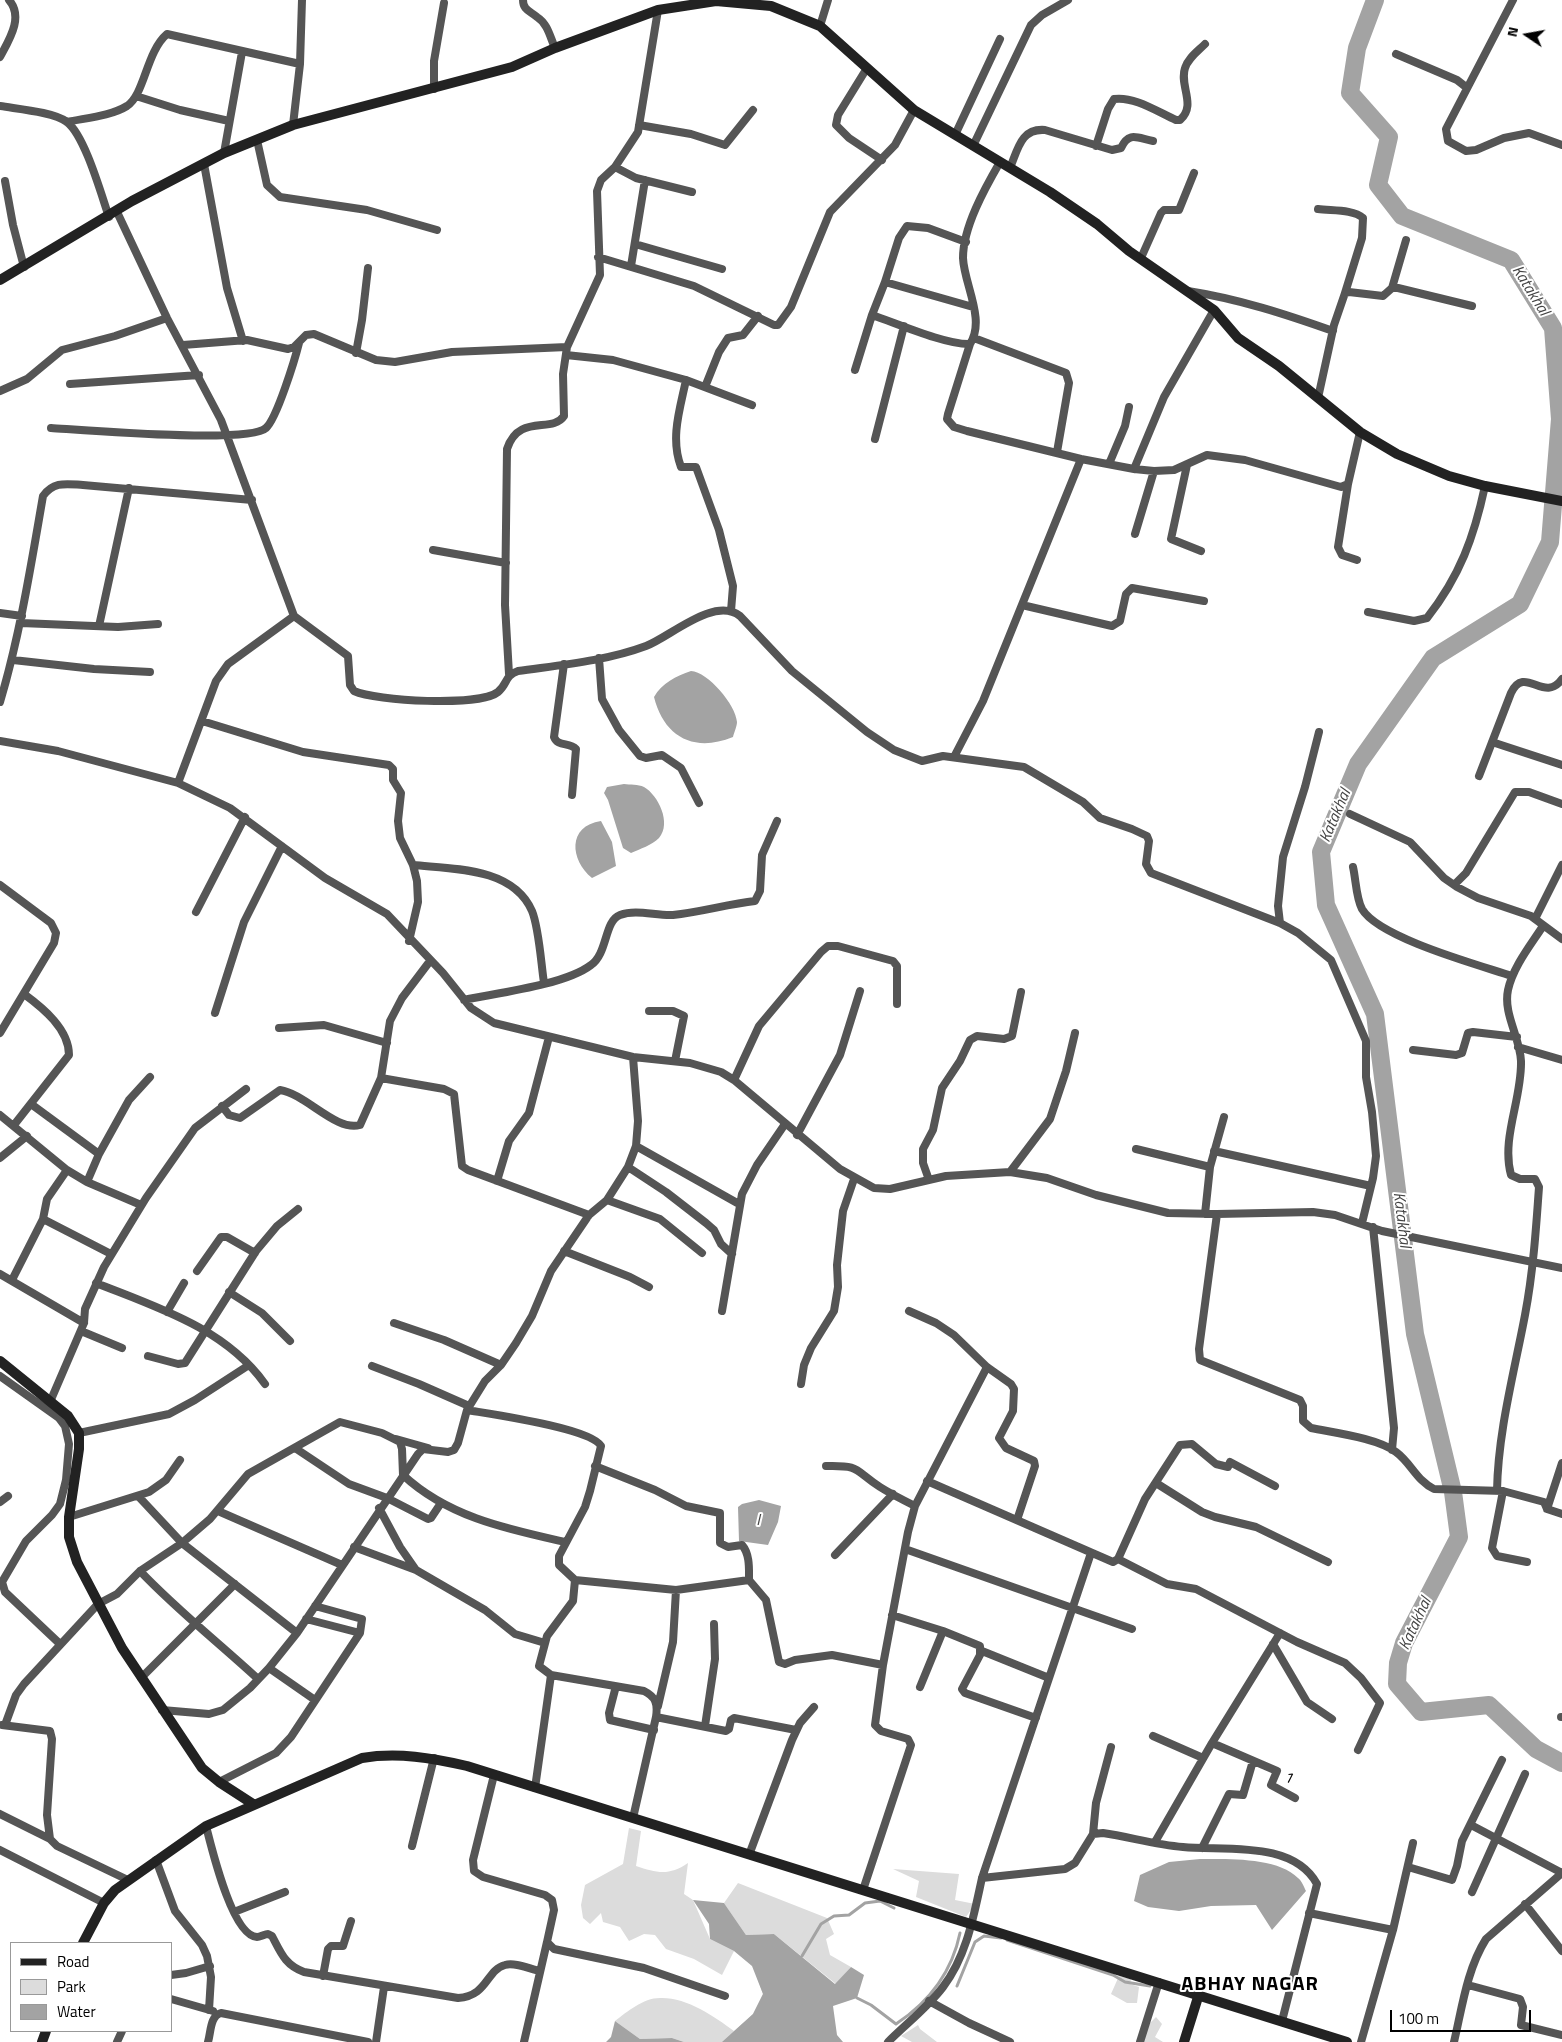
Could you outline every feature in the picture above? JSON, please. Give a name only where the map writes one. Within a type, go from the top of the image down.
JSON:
[{"type":"street","points":[[0,57],[15,29],[13,4],[9,0]]},
{"type":"street","points":[[293,125],[300,64],[302,0]]},
{"type":"street","points":[[523,0],[523,6],[528,12],[538,17],[546,25],[555,48]]},
{"type":"street","points":[[820,26],[828,0]]},
{"type":"street","points":[[974,146],[1031,25],[1068,0]]},
{"type":"street","points":[[1513,0],[1466,87],[1446,129],[1448,141],[1466,150],[1476,150],[1504,138],[1529,133],[1562,146]]},
{"type":"street","points":[[0,280],[132,201],[224,154],[293,125],[512,67],[555,48],[658,10],[716,1],[741,1],[771,6],[820,26],[914,110],[1010,168],[1097,224],[1214,310],[1238,338],[1360,432],[1422,466],[1485,486],[1562,501]]},
{"type":"street","points":[[434,88],[434,61],[444,2]]},
{"type":"street","points":[[0,106],[58,117],[67,122],[76,131],[113,214],[183,345],[227,436],[294,616],[348,656],[350,685],[354,691],[393,700],[456,700],[487,696],[499,692],[509,674],[505,605],[507,449],[516,431],[557,422],[564,416],[567,351],[600,275],[597,191],[601,180],[615,167],[638,132],[658,10]]},
{"type":"street","points":[[67,122],[126,107],[136,96],[153,52],[168,34],[174,33],[242,52],[300,64]]},
{"type":"street","points":[[955,135],[1000,39]]},
{"type":"street","points":[[1096,146],[1108,109],[1114,99],[1120,98],[1144,106],[1176,120],[1180,120],[1185,116],[1188,102],[1184,74],[1185,67],[1205,44]]},
{"type":"street","points":[[224,154],[242,52]]},
{"type":"street","points":[[1396,54],[1458,80],[1466,87]]},
{"type":"street","points":[[868,68],[838,115],[836,125],[838,130],[882,160]]},
{"type":"street","points":[[136,96],[180,110],[229,121]]},
{"type":"street","points":[[639,125],[691,134],[725,145],[753,110]]},
{"type":"street","points":[[598,256],[694,286],[774,325],[783,322],[830,212],[882,160],[894,145],[914,110]]},
{"type":"street","points":[[1010,168],[1024,136],[1034,129],[1045,130],[1096,146],[1117,150],[1130,136],[1153,141]]},
{"type":"street","points":[[257,140],[267,185],[280,196],[367,210],[437,230]]},
{"type":"street","points":[[1000,162],[979,203],[966,242],[963,258],[975,323],[972,341],[948,414],[947,419],[949,423],[967,431],[1081,459],[1154,472],[1174,470],[1207,455],[1245,460],[1334,485],[1348,484]]},
{"type":"street","points":[[204,164],[227,288],[243,341]]},
{"type":"street","points":[[615,167],[645,180],[692,192]]},
{"type":"street","points":[[1141,258],[1161,213],[1164,210],[1179,210],[1194,173]]},
{"type":"street","points":[[5,180],[12,225],[24,267]]},
{"type":"street","points":[[630,266],[645,180]]},
{"type":"street","points":[[1318,209],[1349,212],[1363,218],[1362,238],[1333,331],[1318,398]]},
{"type":"street","points":[[855,370],[899,238],[907,226],[928,228],[966,242]]},
{"type":"street","points":[[1345,293],[1383,296],[1392,288],[1406,240]]},
{"type":"street","points":[[634,244],[722,269]]},
{"type":"street","points":[[356,353],[368,268]]},
{"type":"street","points":[[885,282],[973,306]]},
{"type":"street","points":[[1392,288],[1472,306]]},
{"type":"street","points":[[1188,291],[1230,298],[1260,306],[1333,331]]},
{"type":"street","points":[[1134,468],[1164,397],[1214,310]]},
{"type":"street","points":[[872,315],[963,344],[972,341],[1066,373],[1069,383],[1057,452]]},
{"type":"street","points":[[705,387],[719,352],[728,338],[743,335],[758,316]]},
{"type":"street","points":[[0,391],[27,379],[62,350],[115,336],[167,318]]},
{"type":"street","points":[[876,439],[904,326]]},
{"type":"street","points":[[183,345],[243,341],[288,349],[294,347],[306,335],[314,334],[376,360],[395,362],[452,352],[567,351],[613,360],[686,380],[752,405]]},
{"type":"street","points":[[51,428],[227,436],[257,432],[267,427],[294,363],[299,340]]},
{"type":"street","points":[[70,384],[198,375]]},
{"type":"street","points":[[686,380],[676,426],[677,457],[681,467],[696,468],[719,530],[733,586],[731,611]]},
{"type":"street","points":[[1109,464],[1125,426],[1129,407]]},
{"type":"street","points":[[1357,560],[1342,555],[1338,547],[1348,484],[1360,432]]},
{"type":"street","points":[[954,757],[982,701],[1081,459]]},
{"type":"street","points":[[1187,465],[1171,539],[1201,551]]},
{"type":"street","points":[[1135,534],[1154,472]]},
{"type":"street","points":[[0,702],[13,660],[43,496],[48,489],[57,484],[129,488],[252,500]]},
{"type":"street","points":[[1368,612],[1414,621],[1427,618],[1454,578],[1470,545],[1485,486]]},
{"type":"street","points":[[99,626],[129,488]]},
{"type":"street","points":[[432,550],[506,562]]},
{"type":"street","points":[[1022,605],[1112,626],[1120,621],[1126,594],[1132,588],[1204,601]]},
{"type":"street","points":[[509,674],[599,658],[646,646],[680,625],[717,611],[731,611],[740,616],[792,671],[880,741],[913,759],[922,761],[943,756],[1024,767],[1083,802],[1100,818],[1147,836],[1146,864],[1151,873],[1280,923],[1298,933],[1331,960],[1366,1041],[1366,1077],[1375,1136],[1376,1156],[1362,1223]]},
{"type":"street","points":[[0,613],[21,620],[99,626],[158,624]]},
{"type":"street","points":[[178,783],[216,681],[228,664],[294,616]]},
{"type":"street","points":[[599,658],[602,699],[619,730],[640,756],[646,758],[662,755],[681,768],[699,803]]},
{"type":"street","points":[[13,660],[94,669],[150,672]]},
{"type":"street","points":[[564,664],[554,737],[560,744],[573,746],[576,749],[572,795]]},
{"type":"street","points":[[1480,776],[1511,693],[1518,683],[1523,681],[1547,689],[1558,685],[1562,679]]},
{"type":"street","points":[[202,721],[303,752],[389,766],[393,769],[393,780],[402,793],[398,821],[400,838],[413,865],[417,881],[418,902],[410,941]]},
{"type":"street","points":[[1280,923],[1278,906],[1283,857],[1305,787],[1319,732]]},
{"type":"street","points":[[0,741],[58,751],[178,783],[222,803],[245,817],[325,878],[387,914],[464,1000],[494,1023],[633,1057],[675,1061],[705,1067],[734,1080],[797,1135],[854,1179],[883,1189],[901,1187],[946,1176],[1010,1172],[1047,1178],[1140,1207],[1168,1213],[1313,1212],[1335,1215],[1382,1231],[1562,1268]]},
{"type":"street","points":[[1492,742],[1562,765]]},
{"type":"street","points":[[1454,885],[1466,873],[1515,792],[1529,792],[1562,804]]},
{"type":"street","points":[[1350,814],[1410,842],[1444,878],[1454,885],[1478,898],[1531,916],[1562,939]]},
{"type":"street","points":[[196,912],[245,817]]},
{"type":"street","points":[[464,1000],[544,983],[591,966],[599,958],[606,946],[612,920],[620,915],[674,914],[756,900],[759,897],[760,891],[762,855],[777,821]]},
{"type":"street","points":[[215,1012],[244,922],[282,846]]},
{"type":"street","points":[[413,865],[460,870],[503,880],[523,894],[533,912],[544,983]]},
{"type":"street","points":[[1535,919],[1562,866]]},
{"type":"street","points":[[1354,867],[1361,908],[1374,922],[1425,948],[1512,976]]},
{"type":"street","points":[[0,885],[51,923],[56,933],[54,943],[0,1033]]},
{"type":"street","points":[[1527,1562],[1497,1556],[1492,1548],[1500,1491],[1504,1425],[1533,1262],[1539,1187],[1535,1179],[1520,1179],[1510,1174],[1508,1165],[1509,1146],[1519,1096],[1521,1060],[1507,1008],[1508,992],[1512,976],[1542,926]]},
{"type":"street","points":[[734,1080],[759,1026],[828,946],[838,946],[893,961],[896,966],[897,1004]]},
{"type":"street","points":[[222,1106],[229,1115],[240,1118],[274,1092],[284,1091],[316,1107],[344,1126],[353,1127],[360,1125],[381,1078],[390,1021],[402,998],[430,962]]},
{"type":"street","points":[[797,1135],[840,1055],[860,991]]},
{"type":"street","points":[[929,1180],[923,1162],[923,1149],[933,1130],[942,1088],[973,1037],[1004,1039],[1012,1036],[1021,992]]},
{"type":"street","points":[[14,1125],[67,1060],[69,1048],[47,1012],[24,994]]},
{"type":"street","points":[[648,1011],[673,1011],[684,1016],[675,1061]]},
{"type":"street","points":[[279,1028],[324,1024],[386,1043]]},
{"type":"street","points":[[1413,1050],[1456,1055],[1462,1053],[1468,1033],[1473,1032],[1516,1038]]},
{"type":"street","points":[[1010,1172],[1050,1119],[1066,1071],[1075,1033]]},
{"type":"street","points":[[497,1181],[509,1141],[529,1113],[549,1036]]},
{"type":"street","points":[[1518,1047],[1562,1060]]},
{"type":"street","points":[[50,1839],[47,1816],[52,1739],[50,1731],[3,1725],[16,1695],[24,1684],[98,1604],[116,1594],[140,1571],[182,1543],[218,1511],[248,1474],[325,1429],[340,1422],[430,1448],[448,1452],[454,1450],[458,1443],[468,1408],[485,1381],[501,1365],[532,1316],[551,1271],[589,1216],[607,1200],[628,1167],[636,1146],[638,1120],[633,1057]]},
{"type":"street","points":[[87,1182],[99,1154],[129,1100],[150,1077]]},
{"type":"street","points":[[381,1078],[450,1091],[454,1094],[462,1166],[468,1170],[589,1216]]},
{"type":"street","points":[[50,1402],[81,1331],[84,1323],[85,1309],[96,1283],[141,1205],[189,1135],[200,1123],[208,1120],[222,1106],[246,1089]]},
{"type":"street","points":[[31,1104],[99,1154]]},
{"type":"street","points":[[0,1115],[67,1170],[87,1182],[141,1205]]},
{"type":"street","points":[[1205,1214],[1210,1167],[1224,1117]]},
{"type":"street","points":[[722,1311],[740,1204],[748,1182],[784,1124]]},
{"type":"street","points":[[0,1158],[27,1136]]},
{"type":"street","points":[[636,1146],[740,1204]]},
{"type":"street","points":[[1136,1149],[1210,1167]]},
{"type":"street","points":[[1214,1151],[1371,1186]]},
{"type":"street","points":[[628,1167],[666,1192],[706,1223],[714,1230],[721,1244],[732,1254]]},
{"type":"street","points":[[12,1280],[44,1220],[46,1199],[67,1170]]},
{"type":"street","points":[[801,1384],[804,1365],[811,1348],[834,1311],[838,1287],[837,1265],[844,1211],[854,1179]]},
{"type":"street","points":[[607,1200],[660,1219],[702,1253]]},
{"type":"street","points":[[148,1356],[178,1364],[185,1363],[255,1252],[277,1226],[298,1209]]},
{"type":"street","points":[[1217,1214],[1199,1349],[1200,1360],[1300,1400],[1303,1406],[1303,1421],[1311,1428],[1380,1445],[1392,1450],[1406,1461],[1426,1485],[1443,1491],[1500,1491],[1544,1502],[1547,1509],[1562,1514]]},
{"type":"street","points":[[44,1220],[111,1254]]},
{"type":"street","points":[[1372,1227],[1394,1428],[1392,1450]]},
{"type":"street","points":[[198,1271],[221,1237],[227,1237],[255,1252]]},
{"type":"street","points":[[564,1251],[630,1277],[649,1287]]},
{"type":"street","points":[[0,1274],[84,1323]]},
{"type":"street","points":[[96,1283],[205,1330],[249,1365],[265,1384]]},
{"type":"street","points":[[167,1312],[184,1283]]},
{"type":"street","points":[[229,1292],[262,1313],[290,1341]]},
{"type":"street","points":[[910,1311],[936,1323],[954,1335],[987,1367],[1011,1384],[1014,1389],[1013,1411],[1000,1434],[1000,1443],[1034,1461],[1036,1466],[1017,1520]]},
{"type":"street","points":[[394,1323],[444,1340],[501,1365]]},
{"type":"street","points":[[81,1331],[122,1348]]},
{"type":"street","points":[[0,1361],[68,1416],[79,1432],[79,1449],[69,1517],[70,1537],[77,1562],[98,1604],[141,1678],[202,1768],[219,1782],[253,1804]]},
{"type":"street","points":[[79,1432],[168,1414],[196,1400],[249,1365]]},
{"type":"street","points":[[372,1366],[419,1384],[468,1408],[552,1426],[588,1436],[601,1446],[585,1507],[559,1556],[559,1565],[575,1580],[676,1590],[749,1580]]},
{"type":"street","points":[[863,1890],[911,1745],[908,1739],[881,1731],[875,1725],[892,1615],[915,1506],[987,1367]]},
{"type":"street","points":[[0,1376],[59,1418],[68,1434],[66,1480],[60,1504],[52,1515],[26,1541],[2,1582],[5,1592],[60,1644]]},
{"type":"street","points":[[391,1437],[400,1442],[403,1475],[416,1487],[441,1504],[469,1517],[565,1542]]},
{"type":"street","points":[[928,1481],[1113,1562],[1118,1559],[1145,1499],[1180,1445],[1186,1442],[1192,1444],[1216,1464],[1228,1468],[1230,1462],[1275,1486]]},
{"type":"street","points":[[295,1448],[348,1484],[387,1498],[428,1519],[431,1518],[441,1504]]},
{"type":"street","points":[[162,1710],[209,1714],[223,1710],[258,1679],[269,1668],[306,1619],[403,1475],[423,1449],[430,1448]]},
{"type":"street","points":[[69,1517],[139,1497],[166,1480],[180,1460]]},
{"type":"street","points":[[1547,1509],[1562,1463]]},
{"type":"street","points":[[596,1466],[656,1490],[686,1506],[720,1513],[720,1543],[728,1547],[742,1545],[745,1548],[749,1563],[749,1580],[766,1600],[779,1662],[785,1664],[795,1660],[832,1655],[883,1665]]},
{"type":"street","points":[[826,1466],[841,1466],[860,1470],[878,1486],[915,1506]]},
{"type":"street","points":[[1156,1483],[1202,1512],[1256,1527],[1328,1562]]},
{"type":"street","points":[[835,1555],[893,1494]]},
{"type":"street","points":[[0,1502],[8,1496]]},
{"type":"street","points":[[139,1497],[182,1543],[296,1633]]},
{"type":"street","points":[[380,1508],[400,1547],[416,1570]]},
{"type":"street","points":[[218,1511],[342,1565]]},
{"type":"street","points":[[354,1547],[416,1570],[485,1610],[515,1634],[545,1642]]},
{"type":"street","points":[[905,1549],[1072,1610],[1132,1629]]},
{"type":"street","points":[[888,2042],[943,1988],[950,1976],[971,1924],[982,1878],[1091,1553]]},
{"type":"street","points":[[1118,1559],[1167,1584],[1196,1589],[1280,1633],[1345,1663],[1361,1678],[1380,1703],[1358,1750]]},
{"type":"street","points":[[140,1571],[164,1596],[198,1623],[258,1679]]},
{"type":"street","points":[[575,1580],[574,1601],[556,1622],[545,1642],[539,1666],[551,1675],[644,1691],[652,1695],[658,1706]]},
{"type":"street","points":[[141,1678],[235,1584]]},
{"type":"street","points":[[633,1818],[671,1656],[676,1590]]},
{"type":"street","points":[[219,1782],[276,1754],[291,1736],[360,1633],[362,1619],[315,1606]]},
{"type":"street","points":[[892,1615],[943,1631],[980,1646],[982,1651],[1049,1678]]},
{"type":"street","points":[[306,1619],[360,1633]]},
{"type":"street","points":[[705,1726],[715,1659],[714,1624]]},
{"type":"street","points":[[920,1687],[943,1631]]},
{"type":"street","points":[[1154,1842],[1280,1633]]},
{"type":"street","points":[[1273,1644],[1307,1702],[1332,1719]]},
{"type":"street","points":[[982,1651],[964,1684],[962,1689],[965,1693],[1036,1718]]},
{"type":"street","points":[[269,1668],[315,1700]]},
{"type":"street","points":[[535,1788],[551,1675]]},
{"type":"street","points":[[616,1686],[609,1713],[610,1720],[654,1730]]},
{"type":"street","points":[[750,1855],[796,1730],[808,1712],[814,1707]]},
{"type":"street","points":[[656,1717],[726,1730],[729,1729],[731,1720],[734,1718],[796,1730]]},
{"type":"street","points":[[1154,1736],[1203,1758]]},
{"type":"street","points":[[1202,1848],[1229,1794],[1243,1794],[1253,1760],[1212,1743]]},
{"type":"street","points":[[982,1878],[1065,1870],[1075,1863],[1093,1834],[1096,1803],[1111,1747]]},
{"type":"street","points":[[84,1942],[104,1903],[128,1880],[206,1826],[362,1758],[383,1754],[434,1758],[1199,1994],[1347,2042]]},
{"type":"street","points":[[412,1846],[434,1758]]},
{"type":"street","name":"1","points":[[1253,1760],[1277,1771],[1271,1785],[1295,1798]]},
{"type":"street","points":[[1408,1867],[1452,1880],[1462,1842],[1502,1760]]},
{"type":"street","points":[[1472,1892],[1498,1838],[1511,1803],[1525,1774]]},
{"type":"street","points":[[494,1775],[473,1860],[474,1871],[483,1877],[545,1895],[552,1900],[554,1910],[524,2042]]},
{"type":"street","points":[[0,1814],[50,1839],[57,1846],[128,1880]]},
{"type":"street","points":[[1454,2042],[1478,1952],[1486,1939],[1562,1873],[1471,1825]]},
{"type":"street","points":[[206,1826],[224,1890],[234,1912],[252,1935],[257,1937],[268,1934],[272,1936],[284,1960],[291,1967],[323,1976],[458,1998],[468,1997],[483,1988],[499,1968],[506,1964],[540,1971]]},
{"type":"street","points":[[1093,1834],[1133,1837],[1154,1842],[1202,1848],[1258,1850],[1300,1866],[1311,1873],[1317,1884],[1282,2021]]},
{"type":"street","points":[[1361,2042],[1393,1930],[1413,1843]]},
{"type":"street","points":[[0,1850],[104,1903]]},
{"type":"street","points":[[156,1860],[175,1911],[202,1945],[210,1966],[209,2010]]},
{"type":"street","points":[[234,1912],[286,1892]]},
{"type":"street","points":[[1526,1904],[1562,1951]]},
{"type":"street","points":[[1310,1913],[1393,1930]]},
{"type":"street","points":[[323,1976],[328,1949],[331,1946],[343,1946],[352,1921]]},
{"type":"street","points":[[547,1942],[554,1949],[644,1968],[725,1996]]},
{"type":"street","points":[[172,1975],[210,1966]]},
{"type":"street","points":[[1140,2042],[1159,1982]]},
{"type":"street","points":[[1468,1985],[1520,1999],[1523,2007],[1521,2025],[1562,2035]]},
{"type":"street","points":[[376,2042],[384,1987]]},
{"type":"street","points":[[1184,2042],[1199,1994]]},
{"type":"street","points":[[172,1999],[221,2013],[354,2041],[368,2042]]},
{"type":"street","points":[[929,2001],[969,2023],[1010,2042]]},
{"type":"street","points":[[208,2042],[213,2019],[216,2014],[221,2013]]},
{"type":"green space","points":[[629,1828],[641,1831],[636,1866],[657,1872],[669,1872],[688,1863],[684,1894],[693,1900],[710,1939],[734,1951],[722,1975],[694,1959],[666,1949],[655,1935],[644,1934],[629,1941],[620,1927],[603,1922],[601,1913],[590,1924],[583,1918],[581,1905],[585,1885],[623,1864]]},
{"type":"green space","points":[[893,1869],[959,1874],[955,1900],[975,1904],[966,1917],[916,1897],[919,1881]]},
{"type":"green space","points":[[738,1883],[827,1918],[834,1934],[826,1939],[830,1955],[851,1967],[836,1984],[774,1934],[746,1935],[724,1903]]},
{"type":"green space","points":[[753,1966],[776,1991],[750,2042],[684,2042],[672,2038],[640,2039],[615,2021],[647,2000],[660,1998],[680,2001],[699,2008],[734,2031],[753,2014],[763,1994]]},
{"type":"green space","points":[[1119,1976],[1131,1979],[1130,1984],[1139,1987],[1137,2003],[1127,2003],[1111,1994]]},
{"type":"green space","points":[[1156,2017],[1162,2024],[1155,2037],[1163,2042],[1143,2042],[1147,2026]]},
{"type":"green space","points":[[918,2025],[920,2029],[937,2042],[912,2042],[901,2036]]},
{"type":"water","points":[[691,671],[698,673],[713,683],[732,707],[737,722],[733,737],[719,742],[694,742],[683,738],[665,722],[654,697],[670,681]]},
{"type":"water","points":[[624,784],[642,786],[649,791],[654,796],[664,817],[663,832],[659,838],[631,853],[623,848],[604,793],[607,787]]},
{"type":"water","points":[[601,821],[612,842],[616,866],[592,878],[579,862],[576,853],[577,836],[582,829],[590,824]]},
{"type":"water","name":"I","points":[[759,1500],[781,1506],[778,1522],[768,1545],[739,1541],[738,1507],[742,1504]]},
{"type":"water","points":[[1200,1859],[1252,1861],[1278,1866],[1298,1878],[1306,1891],[1272,1930],[1256,1905],[1211,1906],[1179,1911],[1148,1907],[1134,1901],[1140,1875],[1169,1862]]},
{"type":"water","points":[[693,1900],[724,1903],[746,1935],[774,1934],[835,1984],[851,1967],[864,1975],[857,1998],[833,2006],[837,2035],[843,2042],[722,2042],[753,2014],[763,1994],[752,1966],[734,1951],[710,1939],[709,1924]]},
{"type":"water","points":[[615,2021],[640,2039],[672,2038],[684,2042],[606,2042],[611,2037]]},
{"type":"waterway","name":"Katakhal","points":[[1375,0],[1357,48],[1350,93],[1389,137],[1378,185],[1402,216],[1511,260],[1553,328],[1560,419],[1550,542],[1520,604],[1433,658],[1358,764],[1321,852],[1326,905],[1375,1014],[1415,1334],[1453,1492],[1459,1537],[1404,1643],[1398,1663],[1397,1684],[1421,1712],[1489,1705],[1536,1749],[1562,1763]]},
{"type":"waterway","points":[[802,1956],[821,1924],[834,1916],[849,1915],[865,1903],[880,1901],[894,1908]]},
{"type":"waterway","points":[[857,1998],[871,2005],[896,2024],[919,2006],[937,1985],[951,1961],[960,1933]]},
{"type":"waterway","points":[[957,1986],[975,1942],[984,1936],[1001,1938]]},
{"type":"waterway","points":[[1007,1940],[1113,1975],[1125,1982],[1150,1986]]},
{"type":"district","name":"ABHAY NAGAR","points":[[1250,1985]]}]
